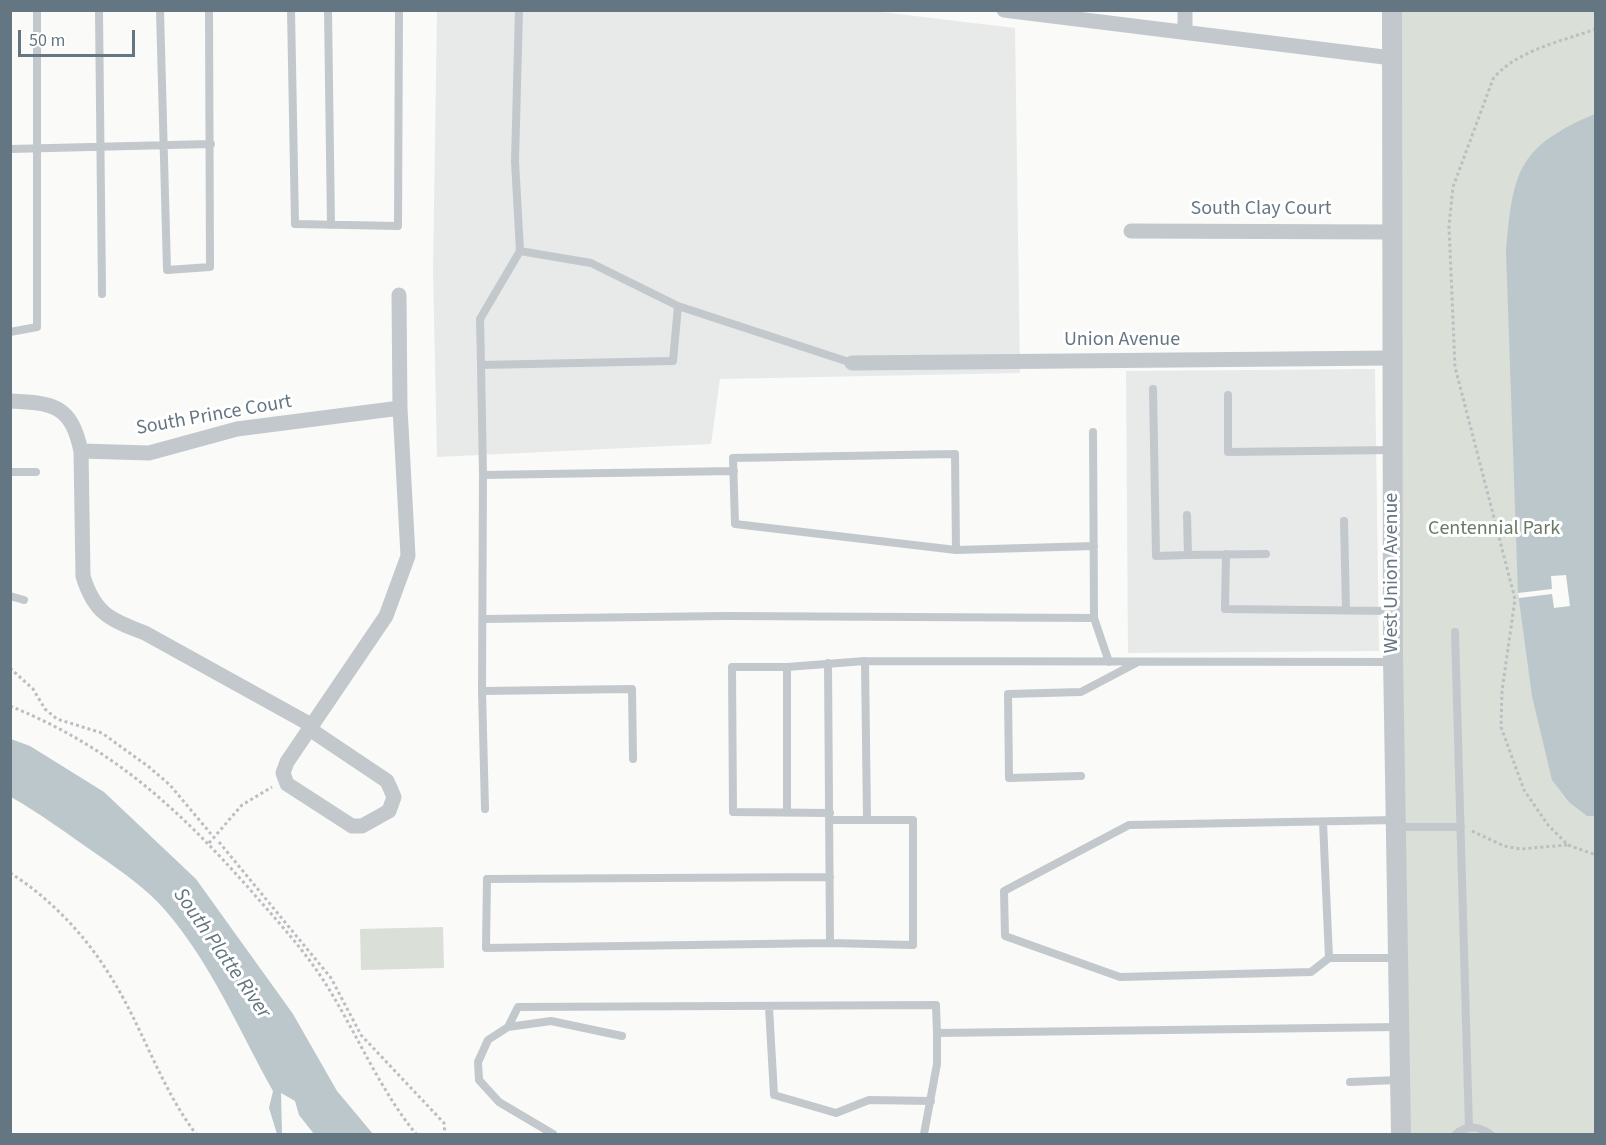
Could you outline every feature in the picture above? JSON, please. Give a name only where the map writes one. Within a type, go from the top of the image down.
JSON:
[{"type":"street","points":[[1004,10],[1392,58]]},
{"type":"street","points":[[1185,10],[1185,31]]},
{"type":"street","name":"West Union Avenue","points":[[1392,10],[1393,662],[1401,1134]]},
{"type":"street","name":"South Clay Court","points":[[1131,231],[1391,232]]},
{"type":"street","points":[[10,401],[46,403],[56,406],[71,421],[81,451],[83,576],[87,591],[100,611],[116,622],[145,633],[312,728],[387,781],[394,797],[389,811],[362,826],[352,825],[287,784],[283,773],[287,762],[312,728],[386,616],[408,556],[400,408],[399,295]]},
{"type":"street","name":"Union Avenue","points":[[852,363],[1392,358]]},
{"type":"street","name":"South Prince Court","points":[[81,451],[149,453],[237,429],[400,408]]},
{"type":"lane","points":[[10,332],[37,327],[37,10]]},
{"type":"lane","points":[[99,10],[102,294]]},
{"type":"lane","points":[[160,10],[167,270],[210,267],[209,10]]},
{"type":"lane","points":[[291,10],[296,224],[398,226],[399,10]]},
{"type":"lane","points":[[328,10],[331,225]]},
{"type":"lane","points":[[485,809],[480,319],[520,251],[515,161],[519,10]]},
{"type":"lane","points":[[10,149],[211,144]]},
{"type":"lane","points":[[520,251],[591,263],[678,306],[852,363]]},
{"type":"lane","points":[[481,365],[674,361],[678,306]]},
{"type":"lane","points":[[1154,389],[1156,556],[1266,554]]},
{"type":"lane","points":[[1228,395],[1228,452],[1392,450]]},
{"type":"lane","points":[[1093,432],[1095,618],[1109,662]]},
{"type":"lane","points":[[956,550],[955,454],[733,458],[735,524],[956,550],[1094,546]]},
{"type":"lane","points":[[483,476],[734,471]]},
{"type":"lane","points":[[10,472],[36,472]]},
{"type":"lane","points":[[1187,515],[1188,555]]},
{"type":"lane","points":[[1344,521],[1346,610]]},
{"type":"lane","points":[[1226,554],[1226,609],[1393,611]]},
{"type":"lane","points":[[10,596],[24,600]]},
{"type":"lane","points":[[483,619],[727,616],[1095,618]]},
{"type":"lane","points":[[1455,632],[1469,1128]]},
{"type":"lane","points":[[830,877],[487,879],[486,948],[830,943],[913,945],[913,820],[732,812],[732,667],[787,667],[865,662],[1393,662]]},
{"type":"lane","points":[[865,662],[867,819]]},
{"type":"lane","points":[[1081,776],[1009,778],[1008,694],[1082,692],[1139,662]]},
{"type":"lane","points":[[828,663],[830,943]]},
{"type":"lane","points":[[787,667],[787,813]]},
{"type":"lane","points":[[482,691],[632,689],[633,759]]},
{"type":"lane","points":[[1398,958],[1329,958],[1311,972],[1120,977],[1005,936],[1004,891],[1129,825],[1323,822],[1461,826]]},
{"type":"lane","points":[[1323,822],[1329,958]]},
{"type":"lane","points":[[508,1027],[518,1007],[936,1005],[937,1064],[924,1134]]},
{"type":"lane","points":[[769,1007],[774,1095],[836,1113],[869,1100],[931,1101]]},
{"type":"lane","points":[[554,1134],[499,1102],[479,1080],[478,1062],[488,1040],[508,1027],[551,1021],[622,1036]]},
{"type":"lane","points":[[937,1033],[1399,1027]]},
{"type":"lane","points":[[1350,1082],[1400,1080]]},
{"type":"lane","points":[[1456,1134],[1469,1128],[1479,1128],[1490,1134]]},
{"type":"path","points":[[1568,845],[1548,825],[1524,790],[1502,728],[1502,691],[1515,599],[1455,367],[1449,226],[1453,187],[1492,79],[1502,67],[1520,58],[1596,29]]},
{"type":"path","points":[[10,668],[33,689],[45,709],[57,719],[102,733],[149,767],[170,786],[211,834]]},
{"type":"path","points":[[10,706],[55,725],[120,765],[166,801],[209,843],[312,962],[416,1134]]},
{"type":"path","points":[[209,843],[242,805],[269,788],[287,784]]},
{"type":"path","points":[[1461,826],[1512,848],[1568,845],[1596,855]]},
{"type":"path","points":[[219,842],[312,952],[331,978],[361,1035],[444,1123],[445,1134]]},
{"type":"path","points":[[10,873],[29,885],[86,941],[109,974],[167,1090],[196,1134]]},
{"type":"shaded area","points":[[865,10],[1015,28],[1020,373],[720,379],[711,444],[437,457],[433,271],[437,11]]},
{"type":"shaded area","points":[[1375,369],[1379,651],[1128,653],[1126,371]]},
{"type":"green space","name":"Centennial Park","points":[[1391,11],[1595,11],[1595,1134],[1402,1134]]},
{"type":"green space","points":[[443,927],[444,968],[361,970],[360,929]]},
{"type":"water","points":[[1595,114],[1595,816],[1587,816],[1569,802],[1552,780],[1532,696],[1518,593],[1506,252],[1512,201],[1524,165],[1534,151],[1549,138]]},
{"type":"water","name":"South Platte River","points":[[11,739],[30,746],[104,792],[196,879],[293,1014],[337,1091],[373,1134],[314,1134],[299,1115],[295,1101],[281,1093],[282,1134],[277,1134],[269,1108],[273,1091],[224,998],[196,952],[165,910],[142,887],[55,825],[11,797]]},
{"type":"pier","points":[[1566,575],[1570,606],[1554,608],[1552,594],[1519,598],[1518,593],[1552,589],[1551,576]]}]
